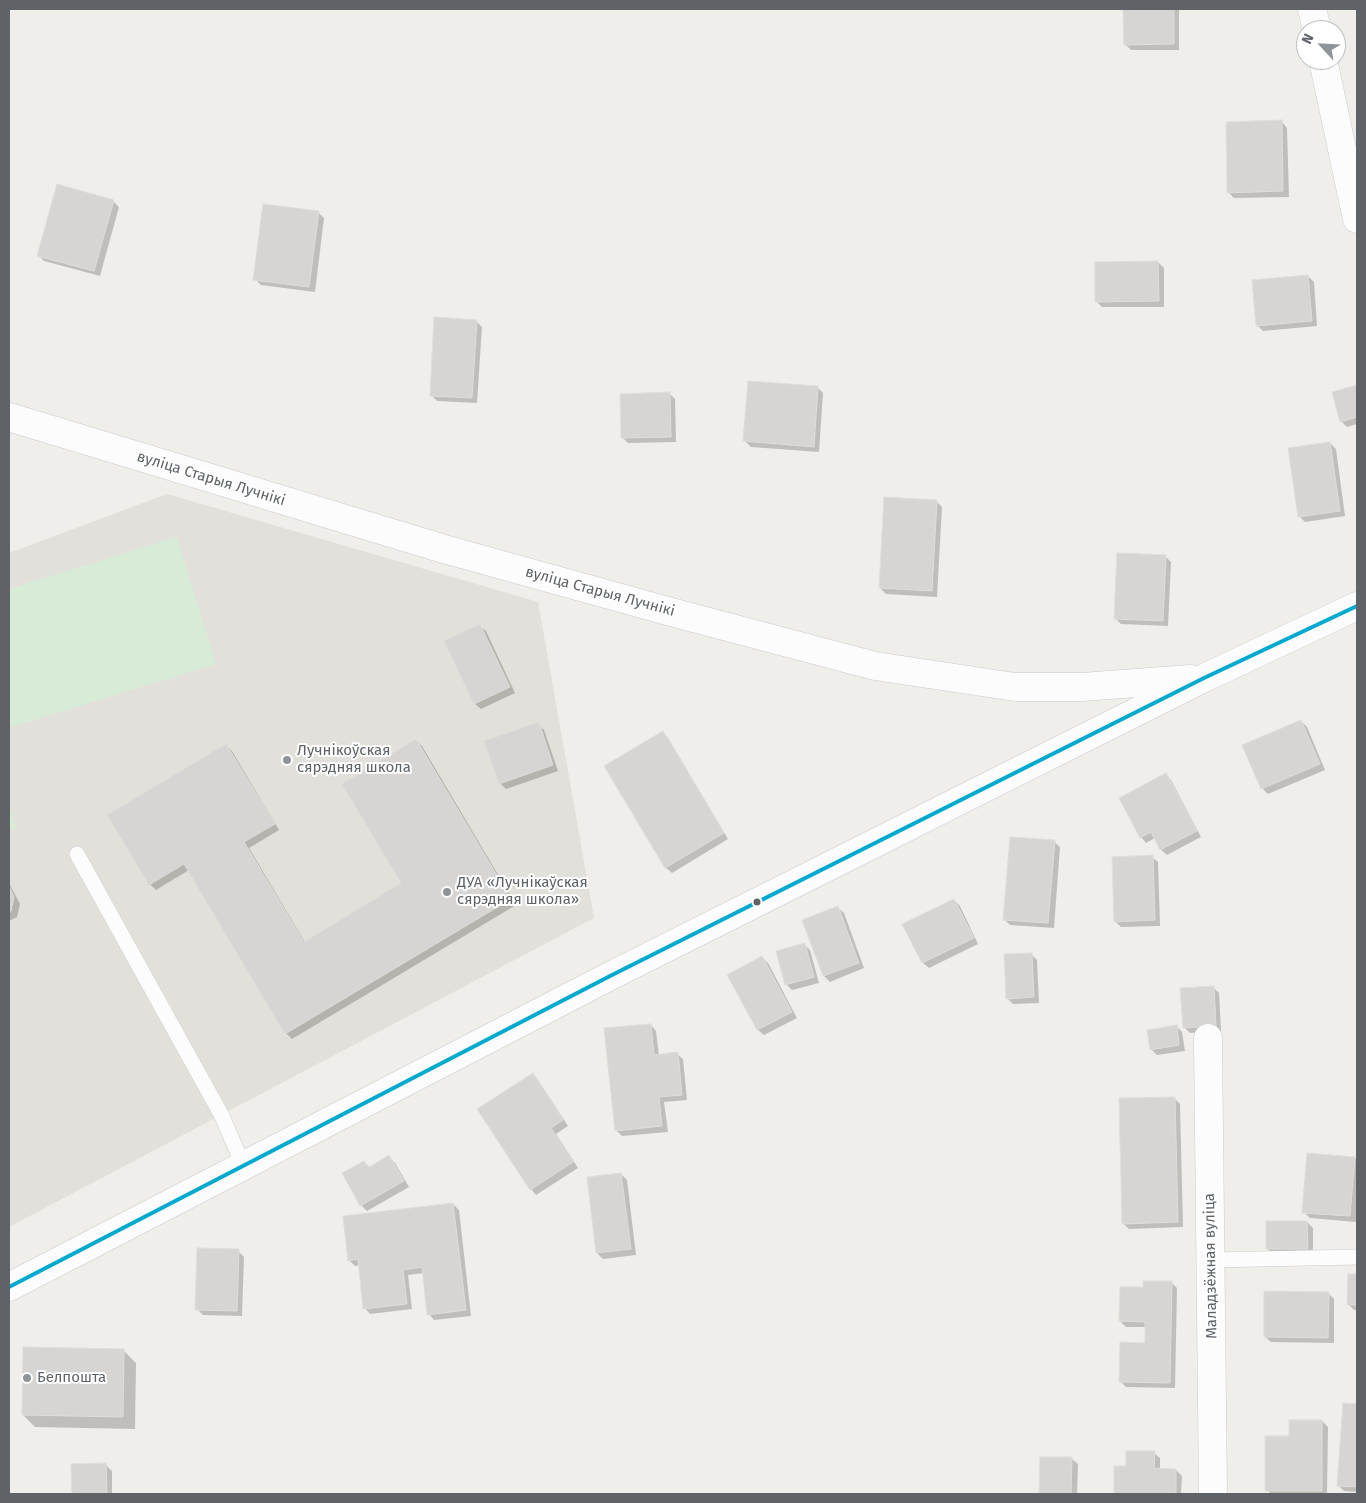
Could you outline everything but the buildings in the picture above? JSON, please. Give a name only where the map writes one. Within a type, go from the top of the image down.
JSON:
[{"type":"main road","points":[[1325,70],[1357,219]]},
{"type":"main road","name":"вуліца Старыя Лучнікі","points":[[9,418],[444,549],[875,666],[1015,687],[1082,687],[1204,678]]},
{"type":"main road","name":"вуліца Старыя Лучнікі","points":[[9,1287],[612,975],[1204,678],[1357,606]]},
{"type":"main road","name":"Маладзёжная вуліца","points":[[1208,1038],[1213,1494]]},
{"type":"lane","points":[[77,854],[222,1116],[243,1166]]},
{"type":"lane","points":[[1211,1260],[1357,1257]]},
{"type":"shaded area","name":"Лучнікоўская сярэдняя школа","points":[[167,494],[538,602],[594,918],[9,1227],[9,553]]},
{"type":"green space","points":[[177,537],[216,664],[9,728],[9,589]]},
{"type":"green space","points":[[9,805],[16,829],[9,831]]},
{"type":"transit line","points":[[9,1287],[612,975],[1204,678],[1357,606]]},
{"type":"place","name":"Лучнікоўская сярэдняя школа","points":[[287,760]]},
{"type":"place","name":"ДУА «Лучнікаўская сярэдняя школа»","points":[[447,892]]},
{"type":"place","name":"Белпошта","points":[[27,1378]]}]
